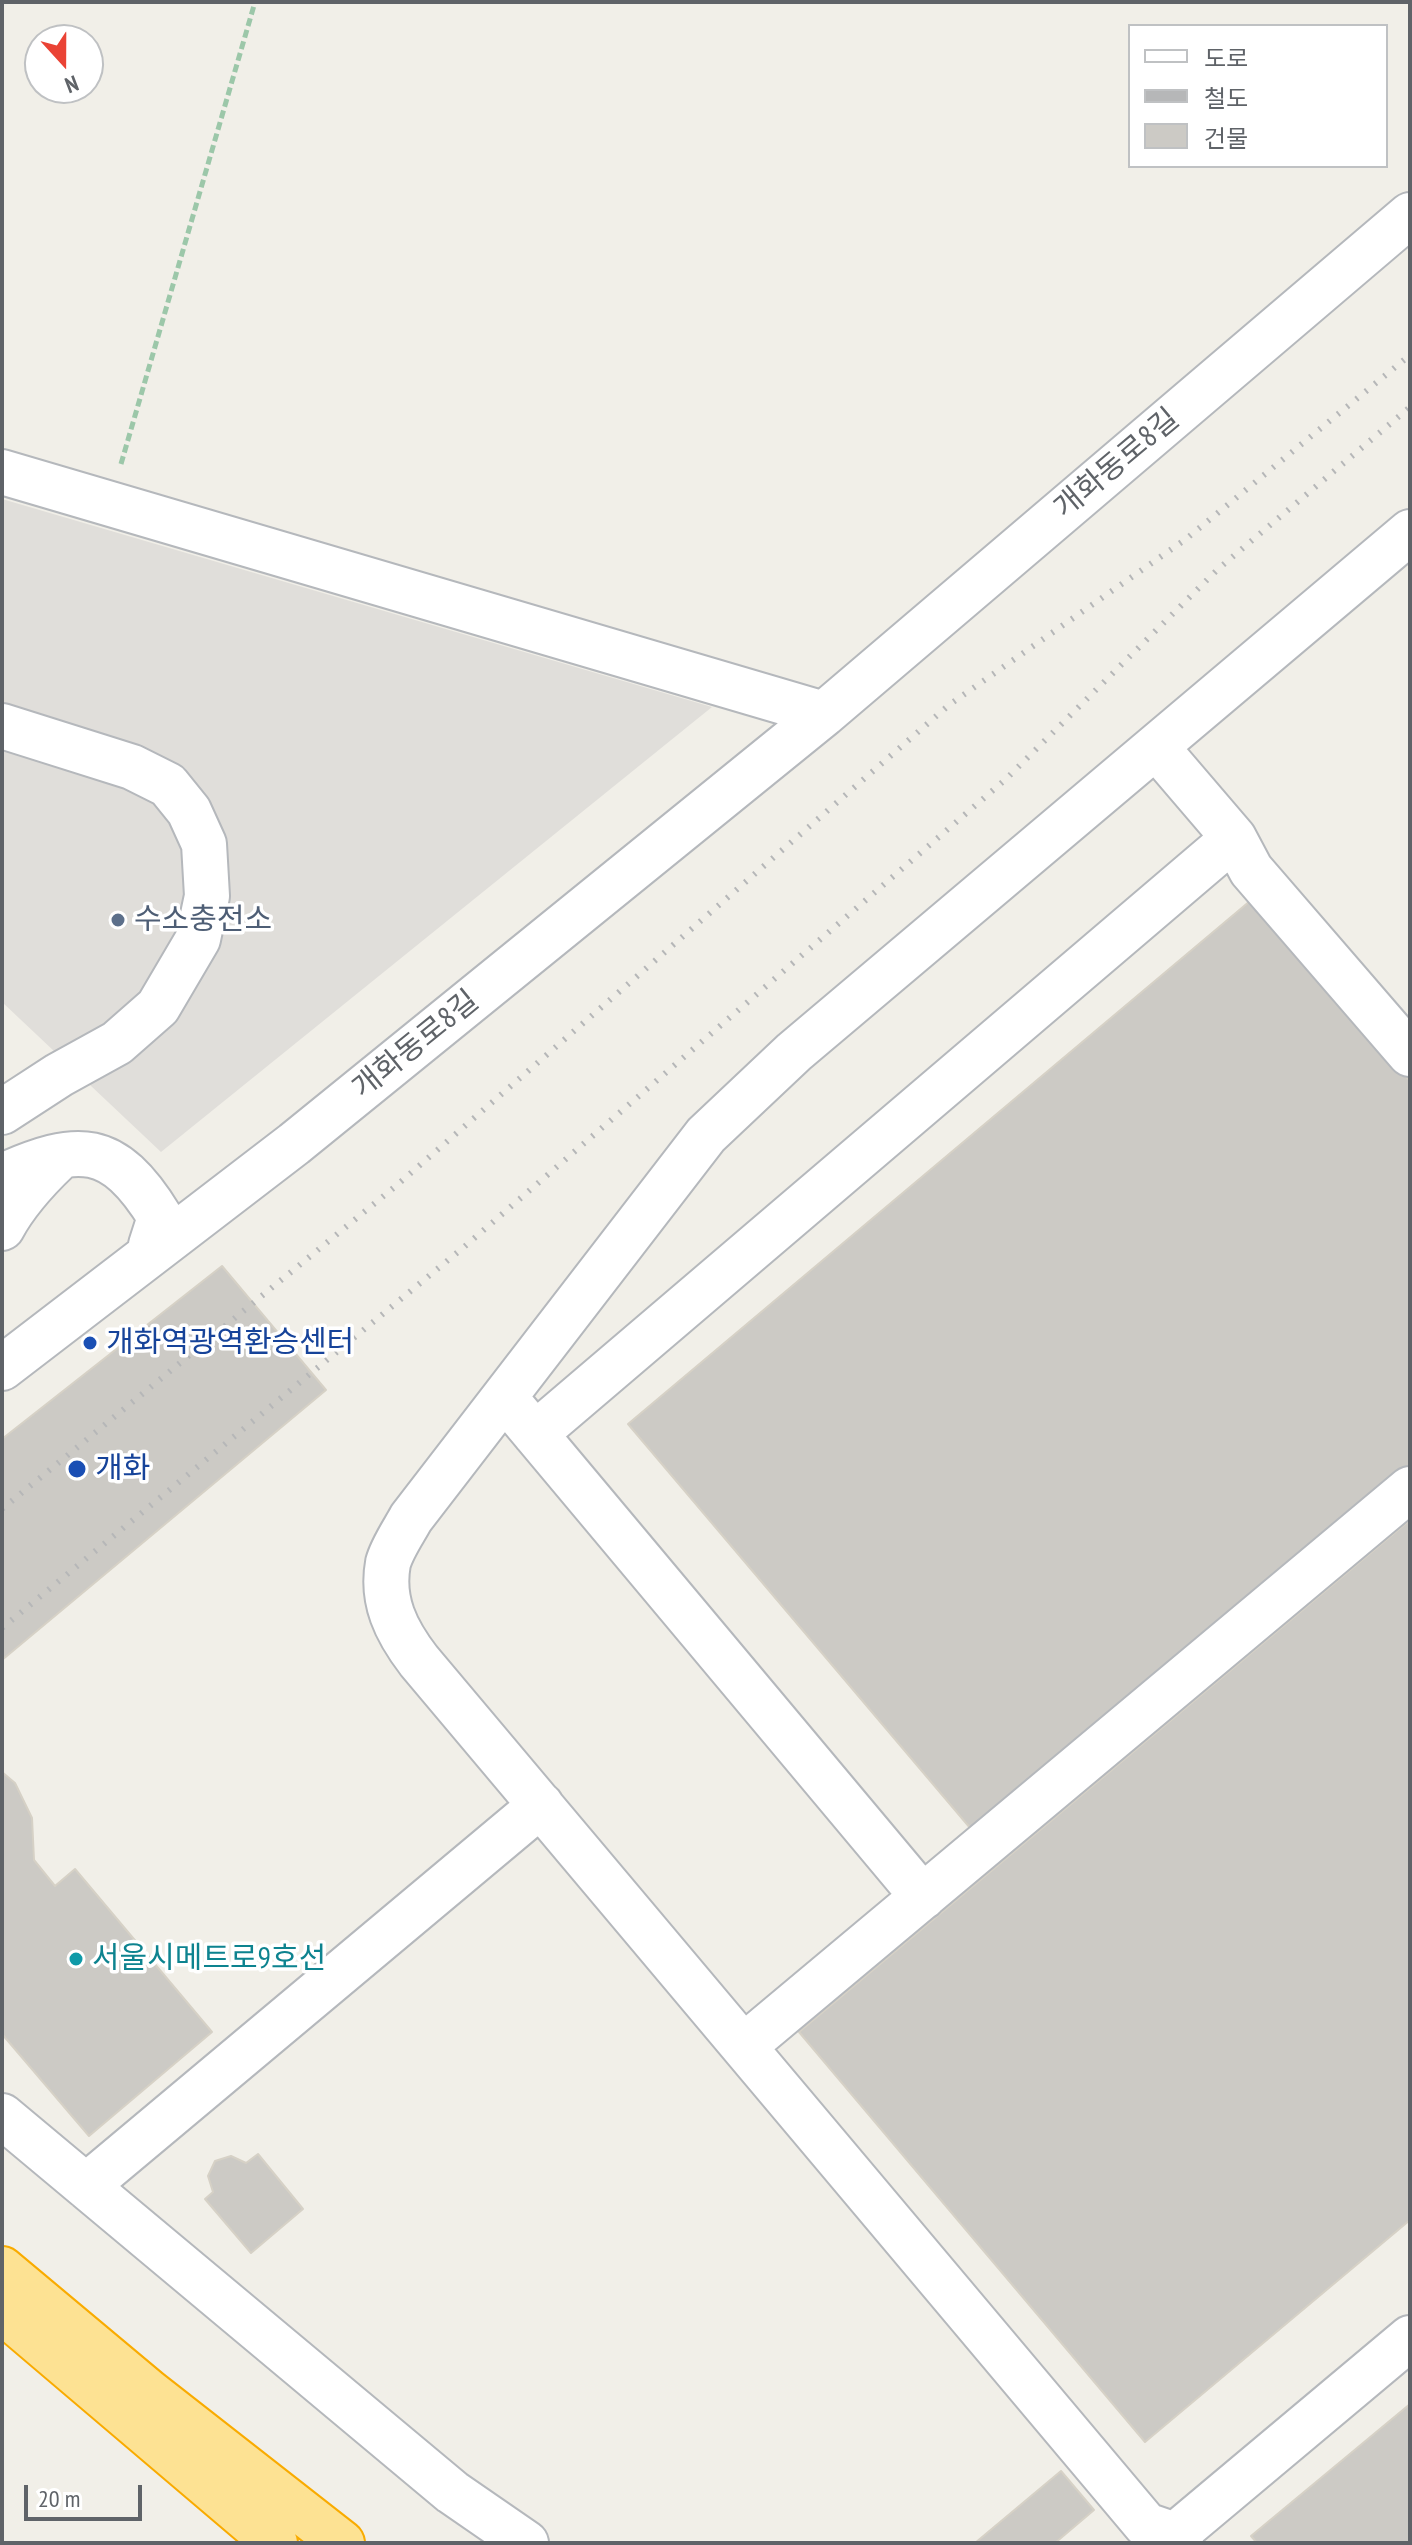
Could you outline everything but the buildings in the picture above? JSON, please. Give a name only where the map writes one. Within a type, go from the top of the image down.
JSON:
[{"type":"highway","points":[[2,2269],[149,2392],[342,2543]]},
{"type":"highway","points":[[2,2311],[275,2543]]},
{"type":"street","name":"개화동로8길","points":[[2,1368],[294,1144],[824,714],[1410,215]]},
{"type":"street","points":[[2,472],[824,714]]},
{"type":"street","points":[[1410,532],[794,1052],[706,1135],[411,1518],[389,1561],[386,1602],[401,1637],[1146,2525],[1178,2539],[1410,2338]]},
{"type":"street","points":[[2,726],[132,767],[168,785],[189,811],[204,844],[207,896],[198,939],[158,1007],[117,1043],[59,1075],[2,1112]]},
{"type":"street","points":[[1157,748],[1234,838],[1251,870],[1410,1054]]},
{"type":"street","points":[[535,1434],[1234,838]]},
{"type":"street","points":[[2,1176],[65,1153],[95,1155],[122,1168],[147,1196],[160,1217],[139,1260]]},
{"type":"street","points":[[2,1228],[13,1208],[39,1177],[65,1153]]},
{"type":"street","points":[[503,1397],[923,1897]]},
{"type":"street","points":[[744,2046],[1410,1489]]},
{"type":"street","points":[[86,2186],[541,1805]]},
{"type":"street","points":[[2,2116],[452,2492],[526,2543]]},
{"type":"path","points":[[109,504],[255,2]]},
{"type":"shaded area","points":[[2,499],[712,707],[161,1152],[2,1002]]},
{"type":"railway","points":[[2,1509],[397,1185],[949,705],[1186,539],[1410,355]]},
{"type":"railway","points":[[2,1628],[464,1247],[1006,779],[1217,570],[1410,407]]},
{"type":"place","name":"수소충전소","points":[[118,920]]},
{"type":"place","name":"개화역광역환승센터","points":[[90,1343]]},
{"type":"place","name":"개화","points":[[77,1469]]},
{"type":"place","name":"서울시메트로9호선","points":[[76,1959]]}]
